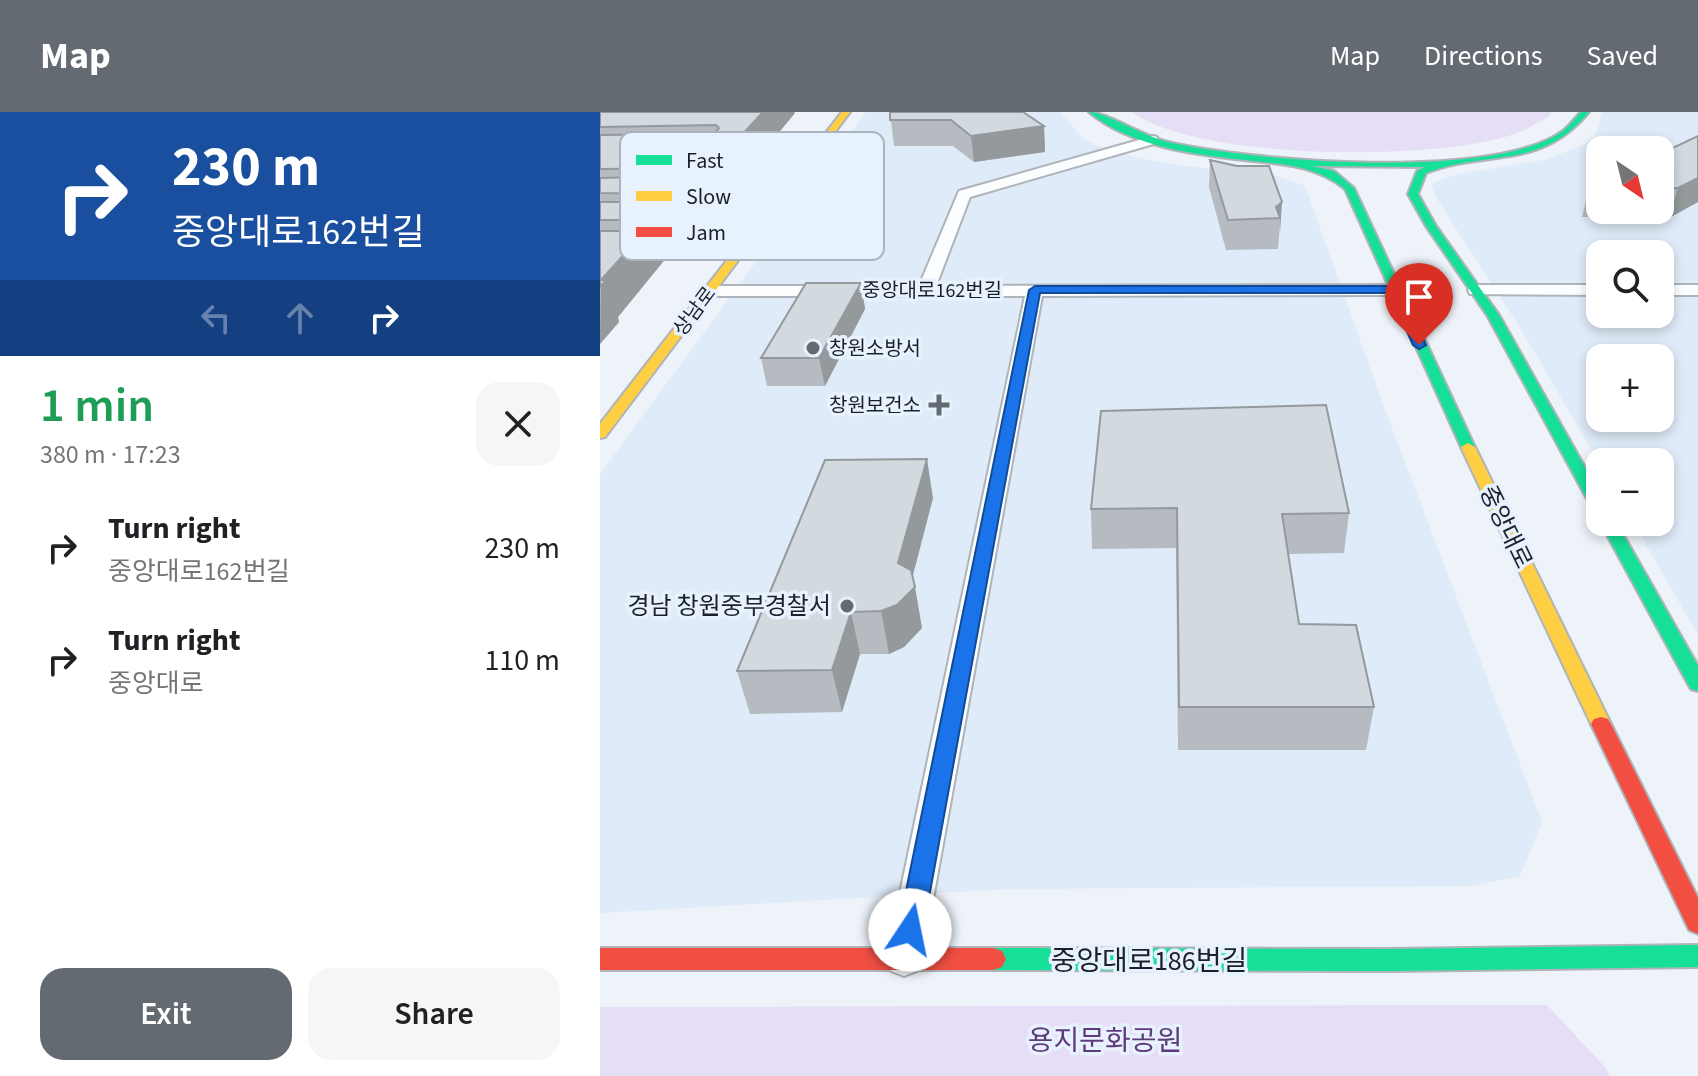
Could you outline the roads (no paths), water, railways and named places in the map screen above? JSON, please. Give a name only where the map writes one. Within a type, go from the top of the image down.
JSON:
[{"type":"main road","name":"상남로","points":[[831,132],[846,112]]},
{"type":"main road","points":[[1093,112],[1114,125],[1153,140],[1215,154],[1290,163],[1370,166],[1446,162],[1501,154],[1543,143],[1571,129],[1585,113]]},
{"type":"main road","points":[[1446,162],[1422,171],[1413,194],[1431,226],[1476,290],[1586,483]]},
{"type":"main road","name":"중앙대로","points":[[1290,163],[1331,173],[1349,188],[1376,220],[1395,290],[1504,526],[1698,923]]},
{"type":"main road","points":[[1410,221],[1431,226]]},
{"type":"main road","name":"상남로","points":[[600,434],[733,260]]},
{"type":"main road","points":[[613,382],[640,382]]},
{"type":"main road","points":[[1616,536],[1698,684]]},
{"type":"main road","name":"중앙대로186번길","points":[[600,959],[1698,956]]},
{"type":"street","points":[[926,290],[964,194],[1153,140]]},
{"type":"street","points":[[904,960],[1035,290]]},
{"type":"street","name":"중앙대로162번길","points":[[709,291],[1395,290]]},
{"type":"street","points":[[1476,290],[1586,290]]},
{"type":"street","points":[[1674,290],[1698,290]]},
{"type":"place","name":"창원소방서","points":[[813,348]]},
{"type":"place","name":"창원보건소","points":[[939,405]]},
{"type":"place","name":"경남 창원중부경찰서","points":[[847,606]]},
{"type":"park label","name":"용지문화공원","points":[[1105,1040]]}]
